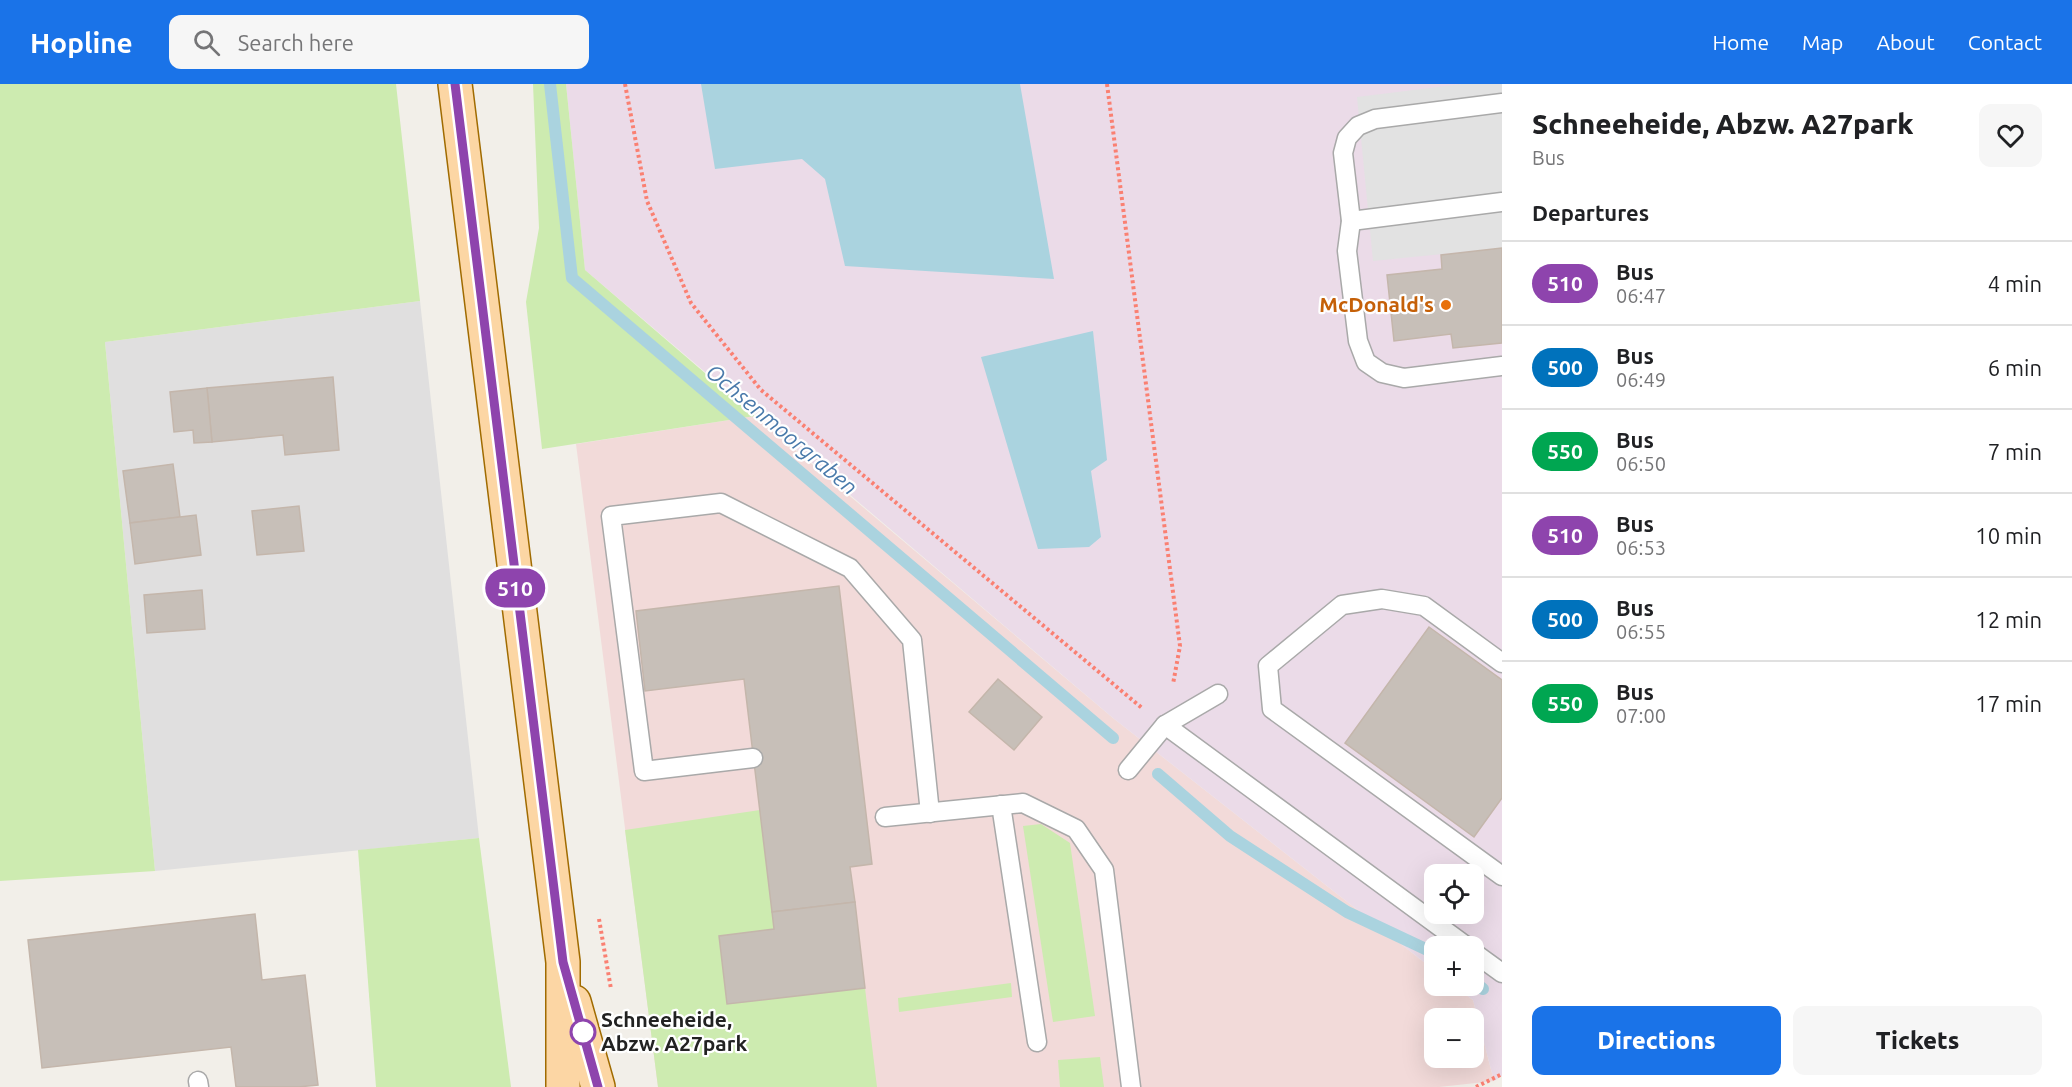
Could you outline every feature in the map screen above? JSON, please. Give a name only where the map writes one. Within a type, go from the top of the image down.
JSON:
[{"type":"main road","points":[[455,84],[563,962],[563,1087]]},
{"type":"main road","points":[[563,962],[598,1087]]},
{"type":"lane","points":[[1502,103],[1376,118],[1358,126],[1347,138],[1343,153],[1351,221],[1347,251],[1358,341],[1366,362],[1382,374],[1404,378],[1502,366]]},
{"type":"lane","points":[[1351,221],[1502,201]]},
{"type":"lane","points":[[753,758],[644,771],[611,516],[721,503],[850,568],[912,640],[930,813]]},
{"type":"lane","points":[[1502,663],[1424,606],[1382,599],[1342,605],[1268,666],[1272,709],[1502,876]]},
{"type":"lane","points":[[1128,770],[1165,725],[1218,694]]},
{"type":"lane","points":[[1165,725],[1452,936]]},
{"type":"lane","points":[[885,817],[1023,803],[1076,829],[1104,870],[1131,1087]]},
{"type":"lane","points":[[1001,806],[1036,1042]]},
{"type":"lane","points":[[1484,960],[1502,973]]},
{"type":"path","points":[[626,84],[647,201],[691,303],[761,390],[1128,698],[1165,725],[1180,646],[1107,84]]},
{"type":"path","points":[[1476,1087],[1502,1074]]},
{"type":"shaded area","points":[[566,84],[1502,84],[1502,1076],[1494,1081],[1484,1042],[1484,1008],[1475,1008],[1473,1000],[1468,996],[1484,996],[1484,936],[1424,936],[1424,962],[1113,718],[585,270]]},
{"type":"shaded area","points":[[1462,84],[1502,84],[1502,248],[1373,261],[1357,97]]},
{"type":"shaded area","points":[[420,301],[479,838],[155,871],[105,342]]},
{"type":"shaded area","points":[[755,416],[1113,718],[1424,962],[1424,996],[1468,996],[1473,1000],[1475,1008],[1424,1008],[1424,1068],[1484,1068],[1484,1042],[1494,1081],[1439,1087],[658,1087],[576,444]]},
{"type":"green space","points":[[0,84],[396,84],[420,301],[105,342],[155,871],[0,881]]},
{"type":"green space","points":[[533,84],[566,84],[585,270],[755,416],[542,449],[526,302],[539,228]]},
{"type":"green space","points":[[760,810],[774,929],[719,936],[727,1004],[865,988],[877,1087],[658,1087],[625,830]]},
{"type":"green space","points":[[1041,824],[1070,843],[1095,1016],[1053,1022],[1023,826]]},
{"type":"green space","points":[[479,838],[511,1087],[376,1087],[358,850]]},
{"type":"green space","points":[[1011,983],[1012,997],[899,1012],[898,998]]},
{"type":"green space","points":[[1100,1057],[1104,1087],[1060,1087],[1058,1060]]},
{"type":"water","points":[[701,84],[1020,84],[1054,279],[845,266],[825,179],[802,159],[715,169]]},
{"type":"water","points":[[1093,331],[1107,460],[1091,471],[1101,537],[1089,547],[1038,549],[981,357]]},
{"type":"building","name":"McDonald's","points":[[1502,248],[1502,343],[1453,348],[1451,334],[1394,341],[1387,275],[1442,269],[1441,255]]},
{"type":"building","points":[[333,377],[339,450],[285,455],[283,435],[212,442],[207,388]]},
{"type":"building","points":[[207,388],[212,442],[194,443],[193,430],[174,432],[170,392]]},
{"type":"building","points":[[173,464],[180,517],[130,523],[123,471]]},
{"type":"building","points":[[299,506],[304,551],[257,555],[252,511]]},
{"type":"building","points":[[196,515],[201,555],[135,564],[130,523]]},
{"type":"building","points":[[839,586],[872,864],[850,867],[855,902],[772,912],[744,679],[645,691],[636,611]]},
{"type":"building","points":[[202,590],[205,629],[147,633],[144,595]]},
{"type":"building","points":[[1429,627],[1502,680],[1502,798],[1474,837],[1345,743]]},
{"type":"building","points":[[998,679],[1042,717],[1014,750],[969,712]]},
{"type":"building","points":[[855,902],[865,988],[727,1004],[719,936],[774,929],[772,912]]},
{"type":"building","points":[[255,914],[262,980],[305,975],[318,1085],[236,1087],[231,1047],[42,1068],[28,940]]},
{"type":"waterway","name":"Ochsenmoorgraben","points":[[550,84],[572,278],[1113,738]]},
{"type":"waterway","name":"Ochsenmoorgraben","points":[[1158,774],[1230,836],[1347,912],[1424,948]]},
{"type":"bus line","name":"510","points":[[455,84],[515,588],[563,962],[598,1087]]},
{"type":"place","name":"McDonald's","points":[[1446,305]]},
{"type":"place","name":"Schneeheide, Abzw. A27park","points":[[583,1032]]}]
